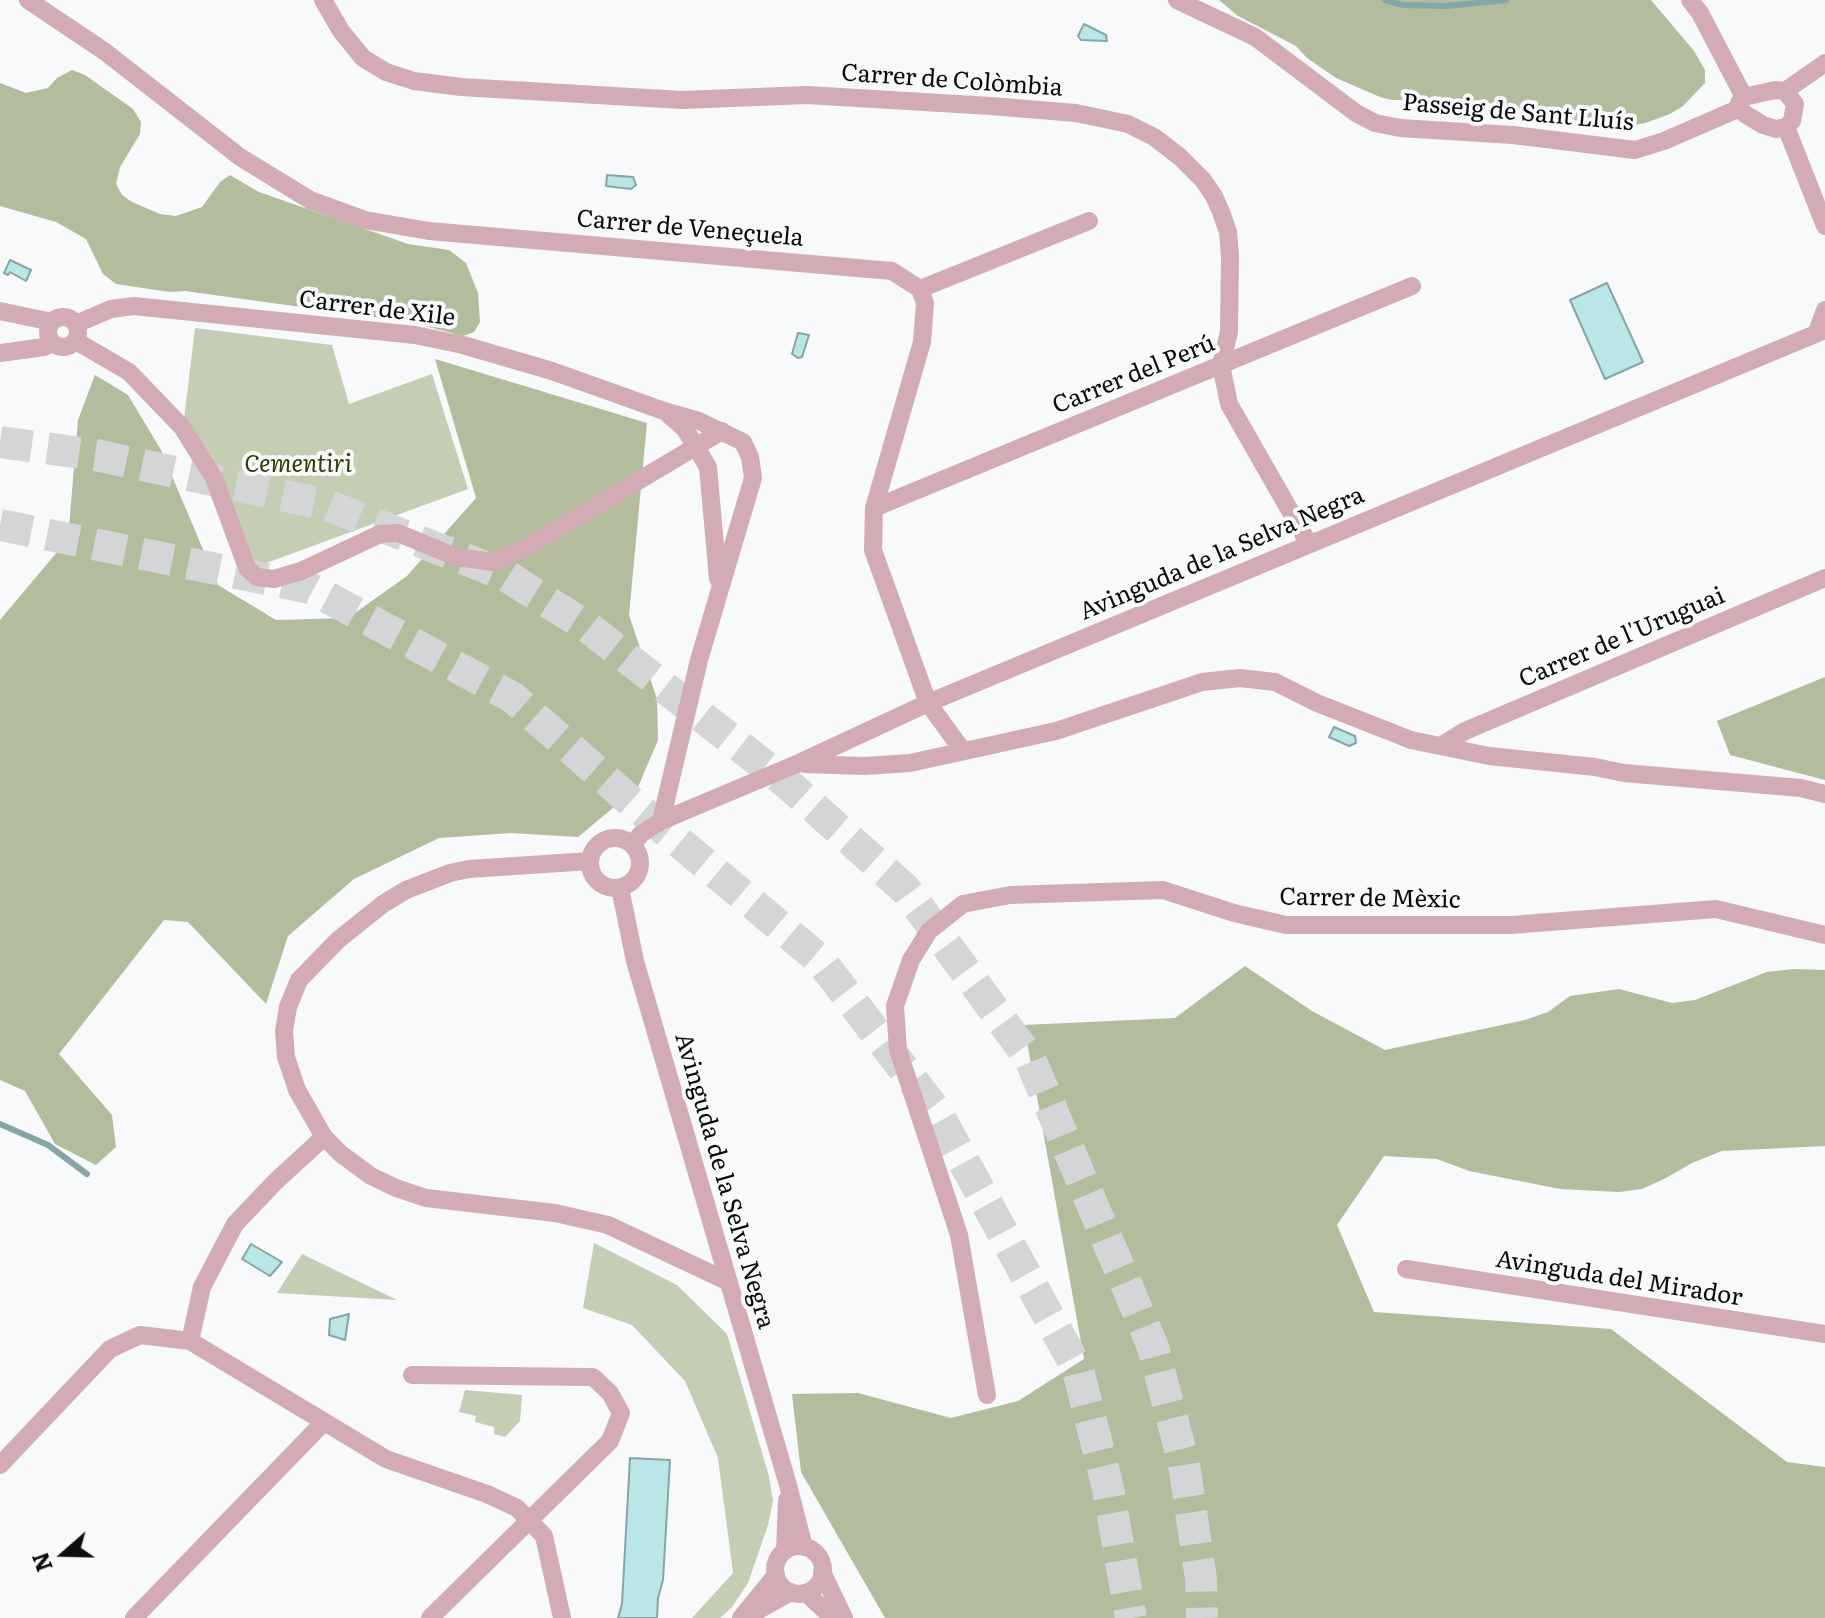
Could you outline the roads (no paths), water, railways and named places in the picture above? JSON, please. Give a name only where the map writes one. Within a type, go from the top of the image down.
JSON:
[{"type":"street","name":"Carrer de Veneçuela","points":[[28,0],[104,51],[240,157],[310,200],[365,220],[429,231],[892,271],[920,289]]},
{"type":"street","name":"Carrer de Colòmbia","points":[[323,0],[341,31],[363,58],[386,72],[414,81],[461,87],[682,100],[807,95],[960,104],[1076,113],[1128,124],[1154,137],[1180,157],[1214,196],[1221,212],[1228,232],[1230,256],[1229,332],[1221,365],[1229,404],[1309,544]]},
{"type":"street","name":"Passeig de Sant Lluís","points":[[1177,0],[1255,37],[1356,113],[1375,123],[1400,128],[1513,135],[1635,150],[1664,141],[1742,102]]},
{"type":"street","points":[[1690,0],[1700,13],[1745,114],[1763,125],[1776,129],[1786,127],[1792,121],[1795,104],[1785,91]]},
{"type":"street","points":[[1742,102],[1765,91],[1785,91],[1825,63]]},
{"type":"street","points":[[1786,127],[1825,226]]},
{"type":"street","points":[[963,751],[928,703],[873,550],[874,508],[922,342],[925,303],[920,289],[1089,221]]},
{"type":"street","name":"Carrer del Perú","points":[[874,508],[1412,286]]},
{"type":"street","name":"Carrer de Xile","points":[[76,333],[111,309],[134,306],[415,335],[463,345],[552,371],[699,421],[743,442],[750,457],[753,478],[699,660],[661,821]]},
{"type":"street","name":"Avinguda de la Selva Negra","points":[[632,845],[641,834],[661,821],[799,763],[928,703],[1821,331],[1825,310]]},
{"type":"street","points":[[0,311],[52,322],[65,317],[76,333],[129,372],[182,427],[214,478],[247,568],[257,577],[274,579],[301,571],[380,534],[398,533],[456,557],[493,562],[527,547],[722,431]]},
{"type":"street","points":[[52,322],[48,330],[52,343]]},
{"type":"street","points":[[0,353],[44,347],[52,343],[64,348],[76,333]]},
{"type":"street","name":"Carrer de Xile","points":[[664,411],[685,429],[708,467],[719,589]]},
{"type":"street","name":"Carrer de l'Uruguai","points":[[1441,746],[1465,731],[1825,578]]},
{"type":"street","points":[[799,763],[865,766],[910,763],[1056,731],[1202,682],[1240,678],[1275,682],[1317,703],[1411,740],[1489,756],[1624,773],[1801,788],[1825,794]]},
{"type":"street","points":[[620,838],[632,845],[640,856],[640,870],[633,882],[620,888],[610,888],[598,882],[590,861],[595,848],[606,839],[620,838]]},
{"type":"street","points":[[590,861],[469,869],[433,879],[383,904],[338,940],[299,980],[288,1007],[284,1031],[286,1057],[297,1090],[324,1137],[361,1168],[396,1188],[444,1201],[555,1213],[596,1222],[729,1282]]},
{"type":"street","name":"Avinguda de la Selva Negra","points":[[620,888],[635,961],[804,1547],[817,1555],[822,1572],[818,1584],[743,1618]]},
{"type":"street","name":"Carrer de Mèxic","points":[[987,1395],[959,1235],[898,1050],[895,1006],[911,960],[929,931],[963,904],[1010,895],[1163,890],[1234,913],[1286,925],[1511,925],[1716,909],[1825,935]]},
{"type":"street","points":[[190,1341],[202,1287],[235,1224],[324,1137]]},
{"type":"street","name":"Avinguda del Mirador","points":[[1406,1269],[1825,1334]]},
{"type":"street","points":[[0,1465],[110,1349],[140,1335],[190,1341],[386,1459],[487,1494],[517,1508],[544,1536],[562,1618]]},
{"type":"street","points":[[412,1375],[593,1377],[610,1393],[621,1413],[610,1441],[430,1618]]},
{"type":"street","points":[[134,1618],[323,1423]]},
{"type":"street","name":"Avinguda de la Selva Negra","points":[[743,1618],[776,1575],[777,1560],[785,1551],[788,1485]]},
{"type":"street","points":[[785,1551],[796,1546],[804,1547]]},
{"type":"street","points":[[822,1572],[844,1618]]},
{"type":"street","points":[[776,1575],[779,1582],[833,1618]]},
{"type":"water","points":[[1084,24],[1106,35],[1107,41],[1081,40],[1078,36]]},
{"type":"water","points":[[607,175],[633,177],[636,185],[631,189],[606,186]]},
{"type":"water","points":[[10,260],[31,270],[26,281],[10,272],[8,275],[4,273]]},
{"type":"water","points":[[1607,283],[1643,362],[1605,379],[1570,300]]},
{"type":"water","points":[[798,333],[809,335],[802,357],[798,358],[792,354]]},
{"type":"water","points":[[1334,727],[1355,736],[1356,743],[1349,746],[1329,737]]},
{"type":"water","points":[[251,1244],[282,1262],[270,1276],[242,1259]]},
{"type":"water","points":[[349,1314],[345,1340],[329,1335],[330,1319]]},
{"type":"water","points":[[630,1458],[670,1460],[663,1580],[657,1618],[618,1618],[622,1604]]},
{"type":"waterway","points":[[1385,0],[1402,5],[1446,6],[1506,0]]},
{"type":"waterway","points":[[0,1124],[48,1145],[87,1174]]},
{"type":"tunnel","points":[[0,442],[96,455],[327,505],[505,575],[589,628],[789,785],[906,890],[1030,1059],[1153,1347],[1184,1464],[1201,1579],[1202,1618]]},
{"type":"tunnel","points":[[0,525],[310,588],[512,697],[820,960],[936,1111],[1078,1370],[1108,1488],[1131,1618]]},
{"type":"park label","name":"Cementiri","points":[[298,465]]}]
